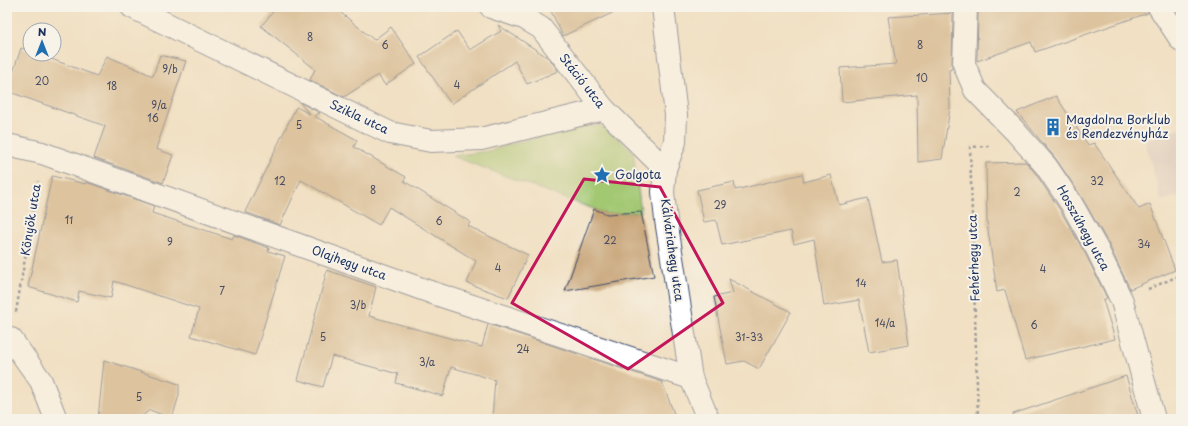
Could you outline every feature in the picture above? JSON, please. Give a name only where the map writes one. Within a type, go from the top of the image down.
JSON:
[{"type":"street","name":"Szikla utca","points":[[132,7],[390,133],[431,141],[481,139],[604,109]]},
{"type":"street","name":"Stáció utca","points":[[491,7],[524,18],[541,28],[604,109],[665,169]]},
{"type":"street","name":"Kálváriahegy utca","points":[[663,7],[676,115],[675,142],[665,169],[663,192],[666,220],[692,378],[708,419]]},
{"type":"street","name":"Hosszúhegy utca","points":[[966,7],[964,64],[975,90],[1046,166],[1071,203],[1122,301],[1154,419]]},
{"type":"street","points":[[1159,7],[1181,40]]},
{"type":"street","name":"Olajhegy utca","points":[[7,145],[42,153],[433,293],[692,378]]},
{"type":"street","points":[[11,339],[41,382],[56,419]]},
{"type":"path","name":"Fehérhegy utca","points":[[978,419],[970,147],[994,146],[1014,130]]},
{"type":"path","name":"Könyök utca","points":[[11,339],[42,153]]},
{"type":"path","points":[[1122,301],[1181,275]]},
{"type":"highlighted area","points":[[584,179],[660,187],[723,303],[628,369],[512,303]]},
{"type":"shaded area","points":[[1181,128],[1181,195],[1161,201],[1145,140]]},
{"type":"green space","points":[[603,126],[633,151],[641,212],[607,214],[452,156],[489,151],[572,127]]},
{"type":"building","points":[[277,7],[334,7],[374,40],[391,27],[416,64],[385,85],[378,75],[344,97],[310,80],[315,69],[261,26]]},
{"type":"building","points":[[549,7],[625,7],[563,36]]},
{"type":"building","points":[[1048,7],[1147,7],[1148,13],[1035,52],[1031,42],[977,61],[978,11]]},
{"type":"building","points":[[953,13],[952,69],[949,70],[950,108],[942,159],[918,162],[917,95],[842,102],[840,68],[896,64],[888,17]]},
{"type":"building","points":[[498,25],[550,59],[558,71],[527,84],[515,61],[451,104],[419,57],[457,31],[470,50],[501,31]]},
{"type":"building","points":[[21,48],[22,62],[59,62],[97,76],[107,56],[153,76],[160,55],[186,61],[156,149],[173,155],[163,183],[94,158],[105,126],[7,91]]},
{"type":"building","points":[[1056,96],[1088,145],[1094,143],[1139,209],[1150,204],[1175,270],[1130,289],[1108,243],[1081,196],[1056,159],[1017,112]]},
{"type":"building","points":[[299,102],[320,113],[314,116],[357,140],[354,147],[406,177],[404,181],[470,222],[468,226],[528,255],[508,298],[467,283],[476,261],[389,207],[379,225],[301,180],[280,225],[245,212],[296,107],[310,114]]},
{"type":"building","points":[[1026,162],[1036,174],[1060,210],[1086,255],[1107,298],[1103,300],[1115,339],[1025,360],[1005,290],[997,292],[987,223],[986,163]]},
{"type":"building","points":[[802,174],[804,182],[831,175],[839,205],[868,198],[882,262],[897,260],[909,345],[869,352],[859,300],[824,306],[814,239],[794,244],[791,231],[722,245],[716,220],[704,222],[697,190],[734,182],[735,190]]},
{"type":"building","points":[[52,176],[86,184],[86,182],[154,206],[152,213],[232,239],[234,235],[269,248],[268,251],[285,256],[255,355],[191,336],[199,309],[114,281],[111,298],[79,291],[77,302],[28,287]]},
{"type":"building","points":[[594,209],[607,214],[641,212],[654,276],[565,291]]},
{"type":"building","points":[[327,270],[376,287],[369,316],[482,347],[488,324],[662,382],[676,419],[492,419],[495,380],[451,367],[443,396],[396,383],[398,374],[332,356],[323,387],[298,380]]},
{"type":"building","points":[[729,279],[791,312],[759,369],[744,361],[727,364],[714,297],[733,293]]},
{"type":"building","points":[[104,360],[179,384],[179,395],[172,419],[150,410],[138,419],[98,419]]},
{"type":"building","points":[[1126,376],[1139,419],[1014,419],[1013,414]]},
{"type":"place","name":"Magdolna Borklub és Rendezvényház","points":[[1053,127]]},
{"type":"place","name":"Golgota","points":[[602,175]]}]
